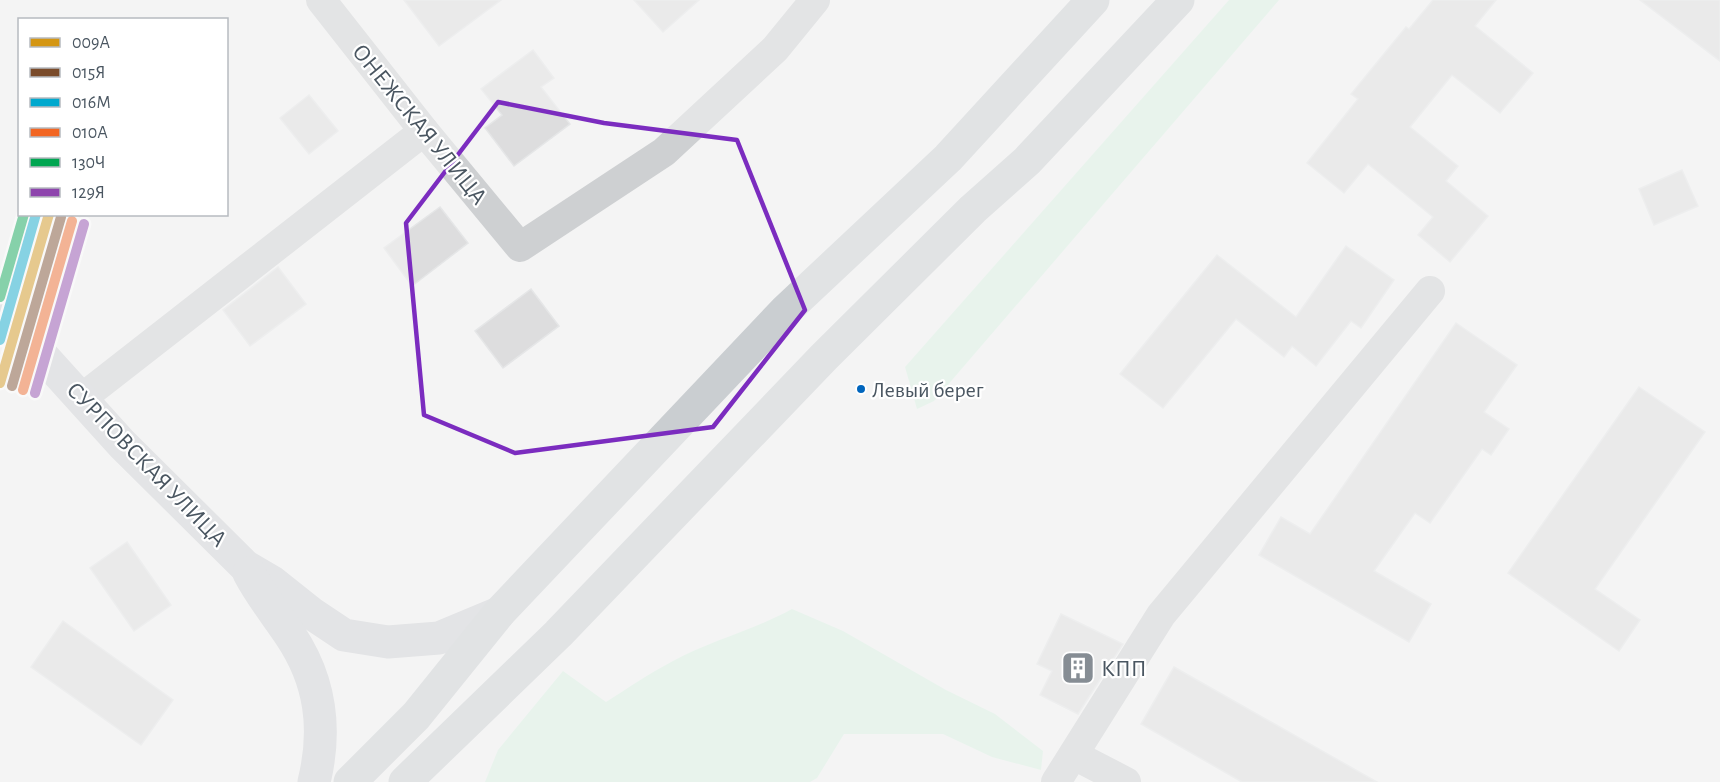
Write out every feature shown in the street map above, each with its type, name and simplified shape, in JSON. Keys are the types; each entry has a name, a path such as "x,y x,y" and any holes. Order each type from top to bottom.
{"main road":[{"path":"350,782 416,716 499,614 786,311 948,158 1093,0"},
{"path":"405,782 558,634 824,357 973,209 1027,161 1178,0"},
{"name":"СУРПОВСКАЯ УЛИЦА","path":"0,309 122,444 245,566"},
{"path":"245,566 272,582 311,613 344,634 388,642 439,638 499,614"},
{"path":"245,566 264,601 291,636 314,683 322,722 320,759 314,782"}],"street":[{"name":"ОНЕЖСКАЯ УЛИЦА","path":"321,0 520,248 664,152 775,49 815,0"},
{"path":"82,398 424,131"},
{"path":"1056,782 1161,615 1430,291"},
{"path":"1074,755 1126,782"}],"highlighted area":[{"path":"498,102 604,123 737,140 805,310 713,427 515,453 424,415 406,223"}],"green space":[{"path":"1229,0 1279,0 934,401 917,409 905,367"},
{"path":"792,609 843,631 946,690 995,714 1043,751 1041,770 992,757 943,734 844,734 817,778 810,782 485,782 498,750 563,671 606,702 656,670 688,654"}],"building":[{"path":"404,0 501,0 439,46"},
{"path":"634,0 699,0 663,32"},
{"path":"1433,0 1496,0 1475,26 1533,73 1500,113 1452,75 1410,127 1458,166 1446,181 1488,216 1450,262 1418,235 1433,217 1368,164 1344,193 1307,163 1358,99 1351,94 1406,27 1409,29"},
{"path":"1640,0 1720,0 1720,61"},
{"path":"533,50 554,78 541,87 570,124 514,166 485,128 502,115 481,89"},
{"path":"309,95 338,131 309,154 280,118"},
{"path":"1682,170 1698,206 1654,225 1639,189"},
{"path":"440,207 468,243 412,286 384,248"},
{"path":"1346,246 1394,280 1361,328 1351,321 1316,366 1292,346 1284,357 1236,319 1163,408 1120,374 1217,255 1296,317"},
{"path":"278,267 306,304 250,346 223,310"},
{"path":"531,289 559,326 503,368 475,331"},
{"path":"1456,323 1517,365 1484,412 1509,429 1491,455 1482,449 1430,523 1415,513 1374,571 1431,604 1409,642 1259,555 1281,517 1310,534"},
{"path":"1639,387 1705,432 1595,589 1640,620 1619,651 1508,573"},
{"path":"127,542 171,605 134,631 90,568"},
{"name":"КПП","path":"1061,614 1123,644 1078,714 1040,695 1052,671 1037,664"},
{"path":"63,621 173,700 141,745 31,667"},
{"path":"1174,667 1377,782 1242,782 1141,724"}],"transit line":[{"name":"130Ч","path":"0,297 23,216"},
{"name":"016М","path":"0,340 35,216"},
{"name":"009А","path":"0,383 48,216"},
{"name":"015Я","path":"12,386 61,217"},
{"name":"010А","path":"23,390 72,221"},
{"name":"129Я","path":"35,393 84,224"}],"place":[{"name":"Левый берег","path":"861,389"},
{"name":"КПП","path":"1078,668"}]}
